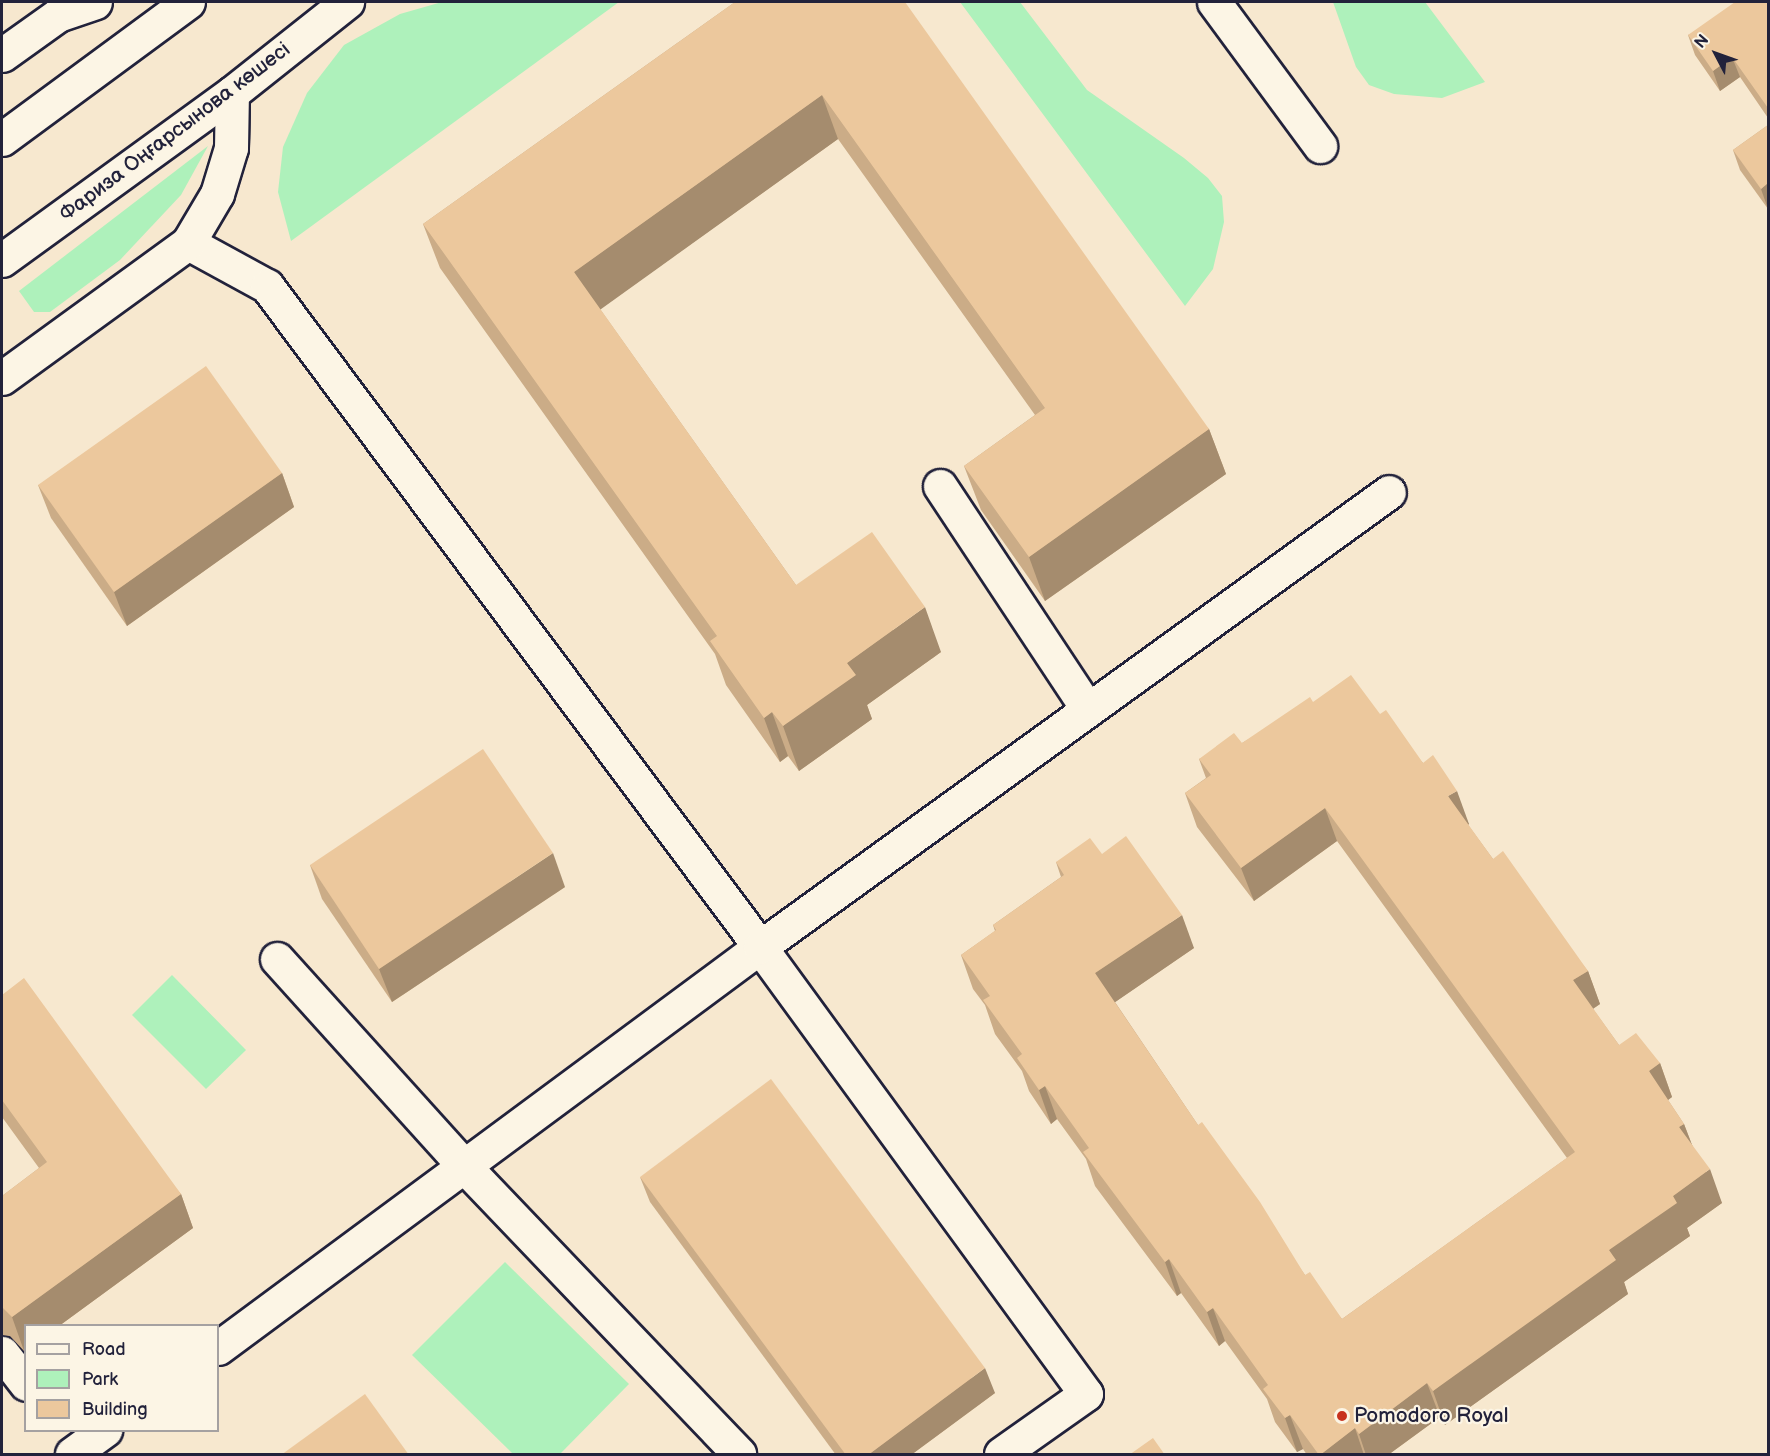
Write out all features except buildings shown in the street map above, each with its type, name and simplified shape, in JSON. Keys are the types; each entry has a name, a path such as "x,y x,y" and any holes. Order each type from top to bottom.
{"street":[{"path":"2,56 58,15 95,2"},
{"path":"2,139 188,2"},
{"name":"Фариза Оңғарсынова көшесі","path":"2,260 232,93 347,2"},
{"path":"1214,2 1320,146"},
{"path":"2,378 188,243 217,194 231,147 232,93"},
{"path":"188,243 267,286 760,947 1086,1394 1001,1455"},
{"path":"940,486 1088,710"},
{"path":"219,1347 760,947 1389,492"},
{"path":"277,959 465,1167 739,1455"},
{"path":"2,1353 24,1381"},
{"path":"70,1445 102,1432"}],"green space":[{"path":"442,2 619,2 291,241 278,192 283,147 307,93 344,45 400,14"},
{"path":"960,2 1020,2 1087,90 1184,158 1208,178 1222,196 1224,222 1213,269 1185,306"},
{"path":"1333,2 1425,2 1485,82 1442,98 1394,94 1369,85 1356,67"},
{"path":"208,146 181,195 120,260 50,312 34,312 19,291"},
{"path":"172,975 246,1050 206,1089 132,1015"},
{"path":"505,1262 629,1384 560,1454 513,1454 412,1355"}],"place":[{"name":"Pomodoro Royal","path":"1342,1416"}]}
